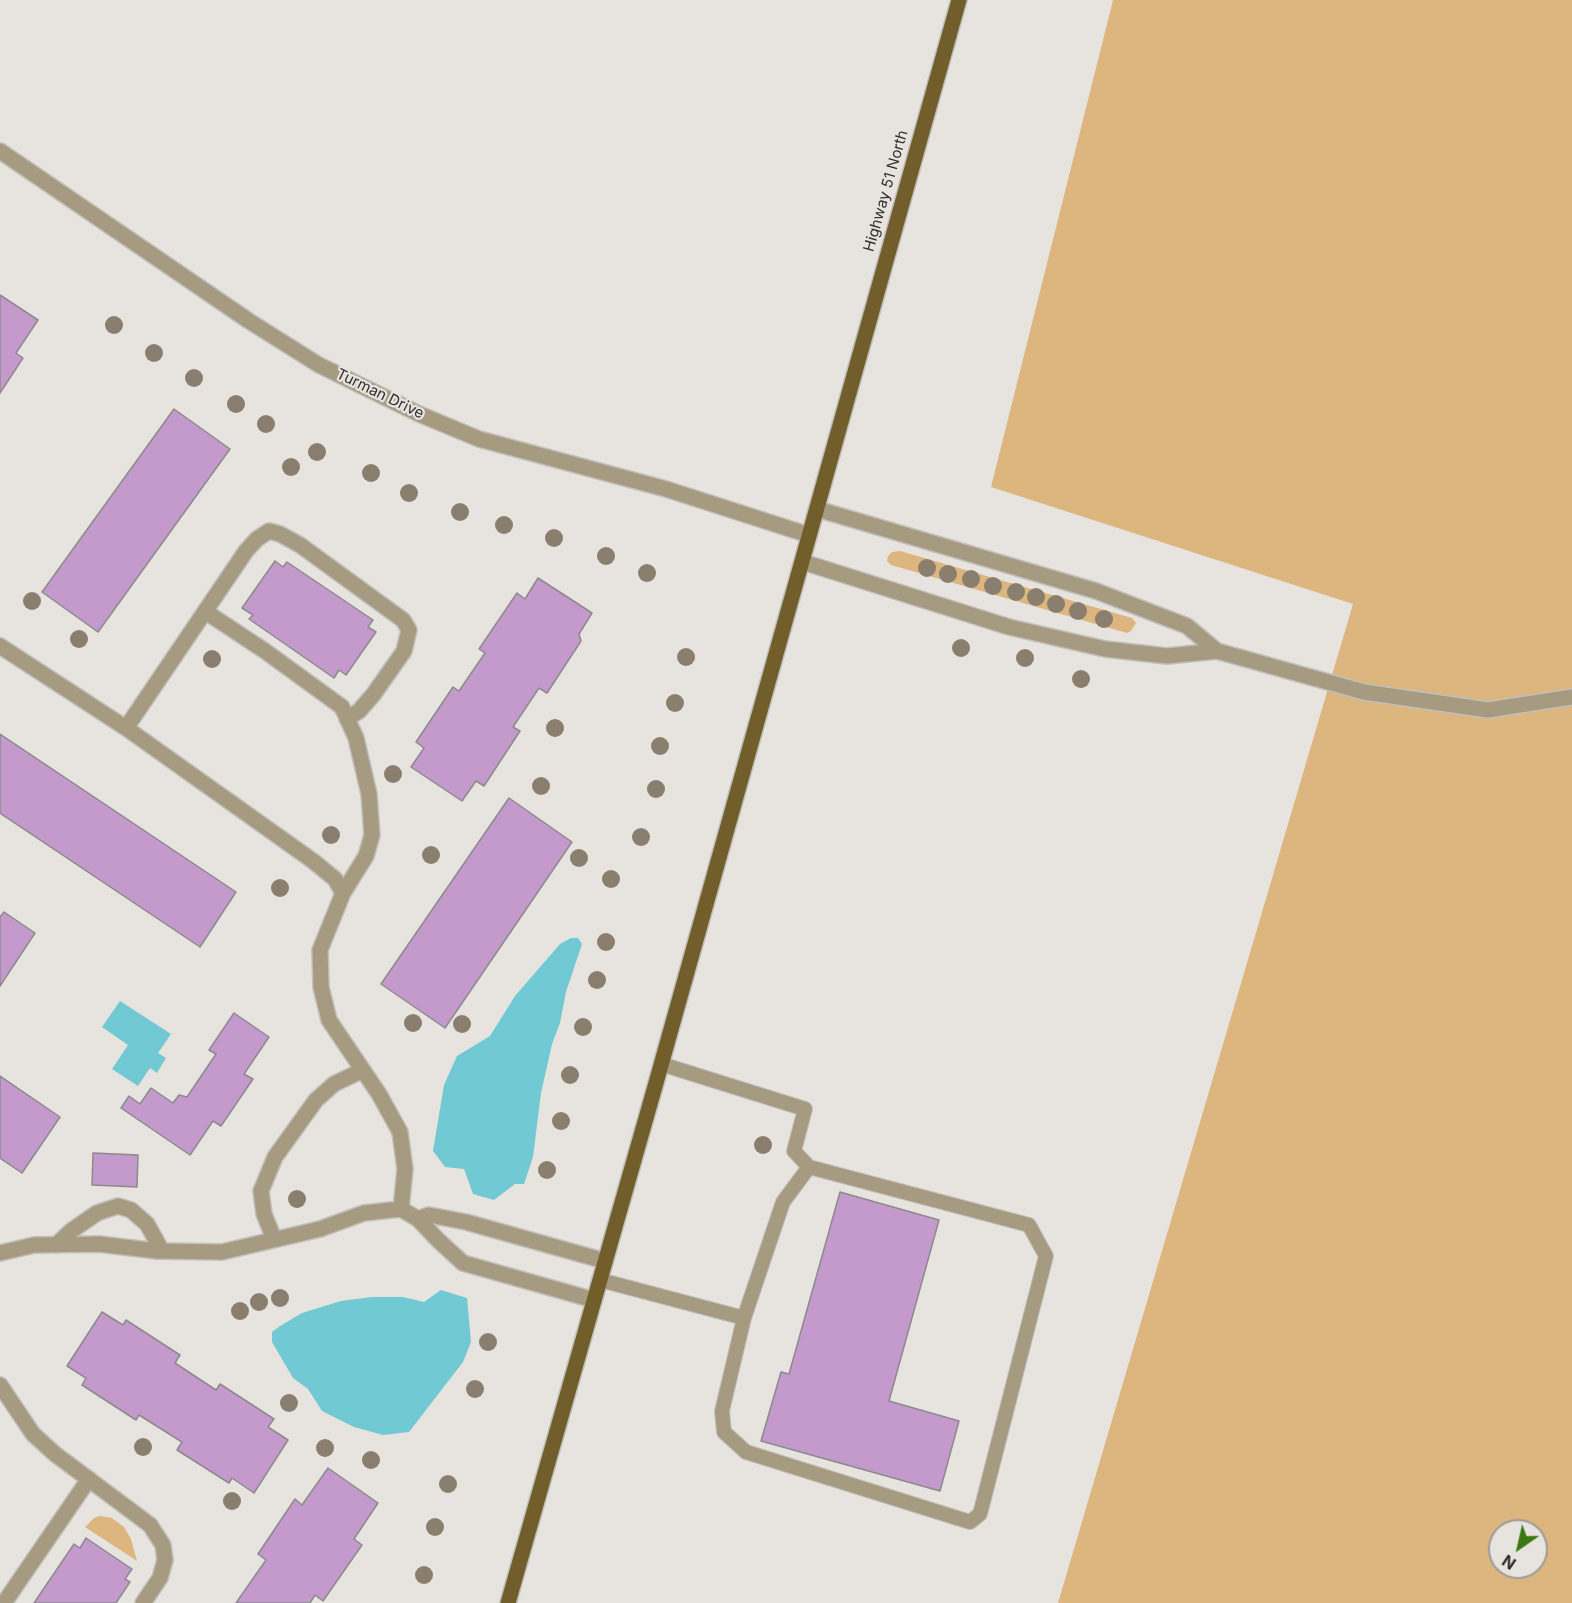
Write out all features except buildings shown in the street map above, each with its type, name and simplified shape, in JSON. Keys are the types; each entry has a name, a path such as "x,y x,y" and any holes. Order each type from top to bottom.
{"main road":[{"name":"Highway 51 North","path":"508,1603 803,562 959,0"}],"street":[{"name":"Turman Drive","path":"0,151 249,321 319,365 419,414 479,439 666,489 809,535"},
{"path":"817,509 1096,591 1186,626 1217,651"},
{"path":"126,728 246,551 257,539 269,531 300,545 403,620 409,630 404,651 373,695 359,711 347,719"},
{"path":"803,562 1009,627 1106,649 1167,656 1217,651 1364,692 1488,711 1572,697"},
{"path":"206,612 342,707 356,738 369,794 372,835 366,855 343,893 320,950 321,987 329,1020 379,1094 400,1132 405,1169 401,1209"},
{"path":"0,646 126,728 313,861 335,879 343,893"},
{"path":"274,1239 264,1214 261,1191 275,1157 316,1100 334,1084 363,1070"},
{"path":"57,1245 71,1231 97,1213 118,1206 131,1210 147,1224 162,1251"},
{"path":"0,1253 34,1245 99,1244 162,1251 222,1252 320,1229 364,1213 401,1209 418,1219 463,1263 594,1300"},
{"path":"418,1219 429,1215 466,1222 605,1261"},
{"path":"0,1385 33,1434 55,1454 150,1525 163,1545 165,1560 160,1578 143,1603"},
{"path":"4,1603 89,1479"}],"lane":[{"path":"661,1064 805,1109 795,1150 808,1167 1029,1225 1046,1256 980,1514 970,1522 746,1452 724,1432 722,1411 744,1318 783,1202 808,1167"},
{"path":"600,1280 744,1318"}],"shaded area":[{"path":"1113,0 1572,0 1572,1603 1058,1603 1353,604 991,487"},
{"path":"900,551 1132,618 1136,623 1127,633 891,565 887,561 888,556 892,552"},
{"path":"100,1516 112,1518 124,1527 131,1539 137,1561 85,1527 94,1518"}],"water":[{"path":"571,938 578,938 582,944 552,1044 541,1093 533,1157 524,1184 515,1184 494,1200 473,1194 464,1169 445,1167 433,1151 444,1085 457,1056 490,1036 515,996 560,944"},
{"path":"120,1001 171,1034 158,1053 166,1058 157,1073 150,1068 138,1086 112,1069 128,1045 102,1027"},
{"path":"441,1290 467,1298 471,1342 463,1362 409,1432 383,1435 354,1427 322,1411 308,1389 293,1378 272,1342 272,1332 280,1326 302,1313 341,1301 372,1297 403,1297 424,1302"}]}
